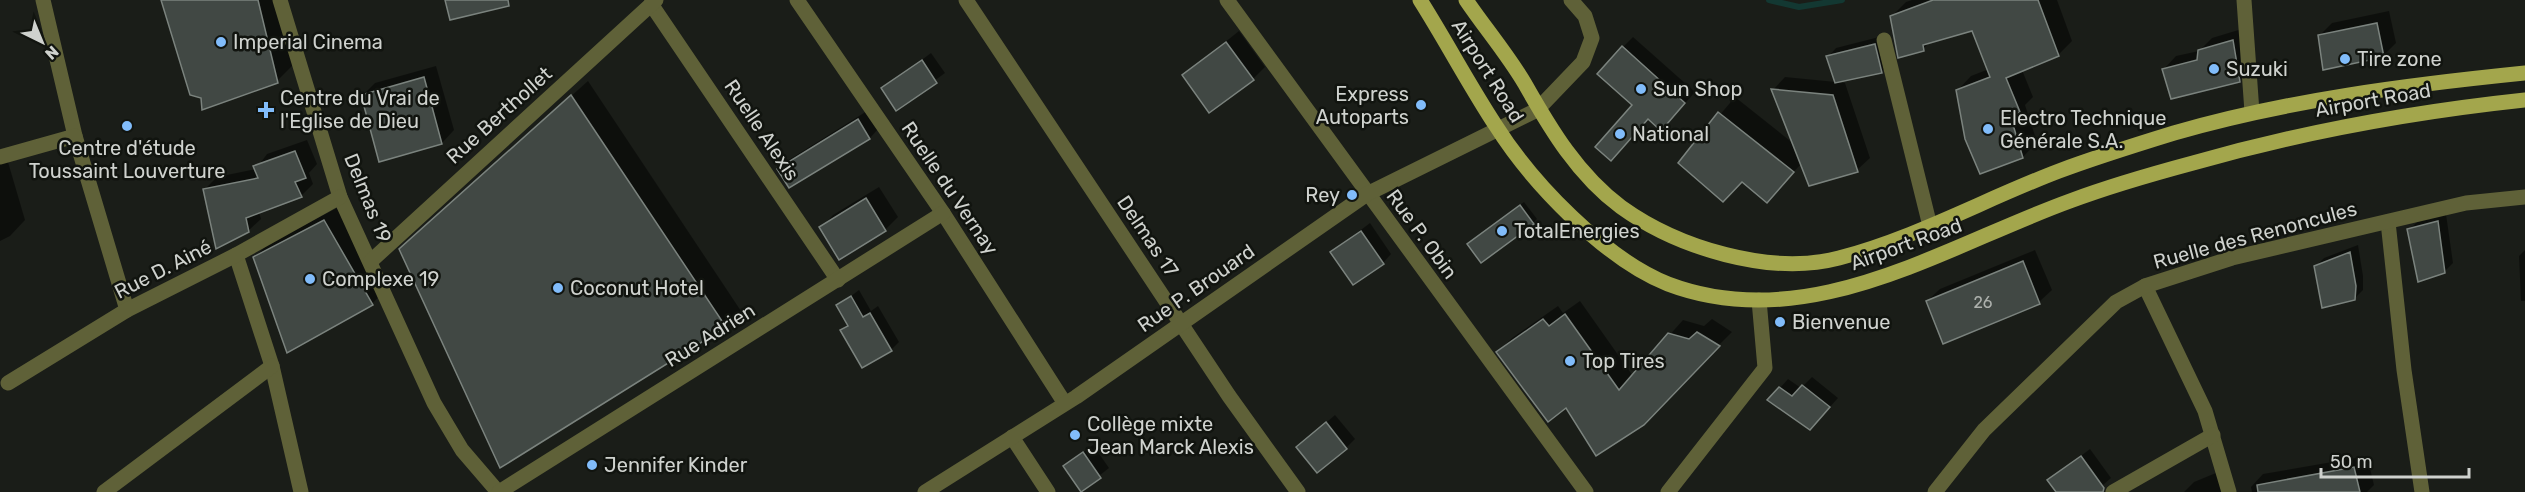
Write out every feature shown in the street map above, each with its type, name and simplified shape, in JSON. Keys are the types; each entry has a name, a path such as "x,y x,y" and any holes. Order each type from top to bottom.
{"main road":[{"name":"Airport Road","path":"1420,0 1497,128 1568,215 1617,255 1667,283 1706,294 1759,300 1796,298 1875,281 2071,201 2191,163 2313,132 2435,110 2525,100"},
{"name":"Airport Road","path":"1466,0 1524,83 1537,110 1575,162 1602,190 1622,208 1692,246 1754,261 1799,263 1838,258 1930,226 2059,171 2172,134 2253,112 2418,84 2525,73"}],"street":[{"path":"43,0 75,136 127,310"},
{"name":"Delmas 19","path":"280,0 340,197 434,403 462,450 498,492"},
{"name":"Ruelle du Vernay","path":"797,0 943,213 1064,402"},
{"name":"Delmas 17","path":"966,0 1273,461 1298,492"},
{"name":"Rue P. Obin","path":"1227,0 1586,492"},
{"path":"1537,110 1583,62 1592,38 1585,16 1572,0"},
{"path":"2244,0 2253,112"},
{"name":"Rue Berthollet","path":"371,261 654,2"},
{"name":"Ruelle Alexis","path":"654,2 838,280"},
{"path":"1884,40 1930,226"},
{"name":"Rue P. Brouard","path":"925,492 1064,402 1076,397 1367,194 1537,110"},
{"path":"0,157 75,136"},
{"name":"Rue D. Ainé","path":"8,382 127,310 236,255 340,197"},
{"name":"Ruelle des Renoncules","path":"1935,492 1984,430 2116,303 2145,286 2232,258 2466,203 2525,197"},
{"name":"Rue Adrien","path":"498,492 943,213"},
{"path":"2388,222 2404,370 2421,492"},
{"path":"236,255 272,366 301,492"},
{"path":"2145,286 2205,411 2229,492"},
{"path":"1668,492 1765,368 1759,300"},
{"path":"104,492 272,366"},
{"path":"2113,492 2213,435"},
{"path":"1012,437 1048,492"}],"building":[{"name":"Imperial Cinema","path":"161,0 258,0 278,83 202,110 201,98 190,95"},
{"path":"445,0 508,0 509,6 450,20"},
{"path":"1933,0 2038,0 2059,56 2006,78 2020,112 2011,118 2023,158 1980,174 1965,139 1956,90 1990,77 1972,31 1923,45 1924,51 1898,58 1890,16"},
{"path":"2377,23 2384,57 2323,70 2318,35"},
{"path":"2233,40 2240,82 2171,99 2162,69 2197,60 2198,50"},
{"path":"1226,42 1254,80 1209,113 1182,75"},
{"path":"1875,44 1882,73 1835,83 1826,56"},
{"name":"Sun Shop","path":"1622,46 1685,103 1661,131 1648,119 1611,161 1595,147 1632,105 1597,74"},
{"path":"922,60 937,83 896,111 881,88"},
{"path":"424,77 442,144 379,162 361,95"},
{"path":"1771,89 1833,95 1858,172 1809,186"},
{"name":"Coconut Hotel","path":"571,95 726,327 500,468 399,249"},
{"path":"1718,112 1794,172 1767,203 1742,182 1723,202 1678,163"},
{"path":"858,119 870,139 789,188 777,169"},
{"path":"295,151 306,178 295,182 302,197 246,218 249,232 216,249 203,189 258,178 253,166"},
{"path":"866,198 886,231 839,260 819,227"},
{"path":"1520,205 1534,224 1481,263 1467,244"},
{"name":"Complexe 19","path":"324,220 373,305 287,353 253,257"},
{"path":"2438,221 2445,273 2418,282 2407,229"},
{"path":"1361,231 1384,264 1353,285 1330,252"},
{"path":"2350,252 2356,286 2355,300 2322,308 2314,266"},
{"path":"2023,261 2040,304 1943,344 1926,301"},
{"path":"851,296 863,317 870,313 892,351 862,368 840,330 848,326 836,305"},
{"path":"1565,314 1619,390 1668,333 1689,339 1697,332 1720,346 1644,425 1596,456 1566,408 1548,422 1496,352 1543,319 1549,326"},
{"path":"1802,385 1830,407 1810,430 1767,400 1779,387 1792,396"},
{"path":"1326,422 1347,449 1317,473 1296,447"},
{"path":"1083,452 1101,478 1081,492 1063,466"},
{"path":"2081,456 2104,488 2103,492 2056,492 2047,480"},
{"path":"2354,467 2360,492 2258,492 2257,485"}],"waterway":[{"path":"1769,0 1799,7 1842,0"}],"place":[{"name":"Imperial Cinema","path":"221,42"},
{"name":"Tire zone","path":"2345,59"},
{"name":"Suzuki","path":"2214,69"},
{"name":"Sun Shop","path":"1641,89"},
{"name":"Express Autoparts","path":"1421,105"},
{"name":"Centre du Vrai de l'Eglise de Dieu","path":"266,110"},
{"name":"Centre d'étude Toussaint Louverture","path":"127,126"},
{"name":"Electro Technique Générale S.A.","path":"1988,129"},
{"name":"National","path":"1620,134"},
{"name":"Rey","path":"1352,195"},
{"name":"TotalEnergies","path":"1502,231"},
{"name":"Complexe 19","path":"310,279"},
{"name":"Coconut Hotel","path":"558,288"},
{"name":"Bienvenue","path":"1780,322"},
{"name":"Top Tires","path":"1570,361"},
{"name":"Collège mixte Jean Marck Alexis","path":"1075,435"},
{"name":"Jennifer Kinder","path":"592,465"}]}
